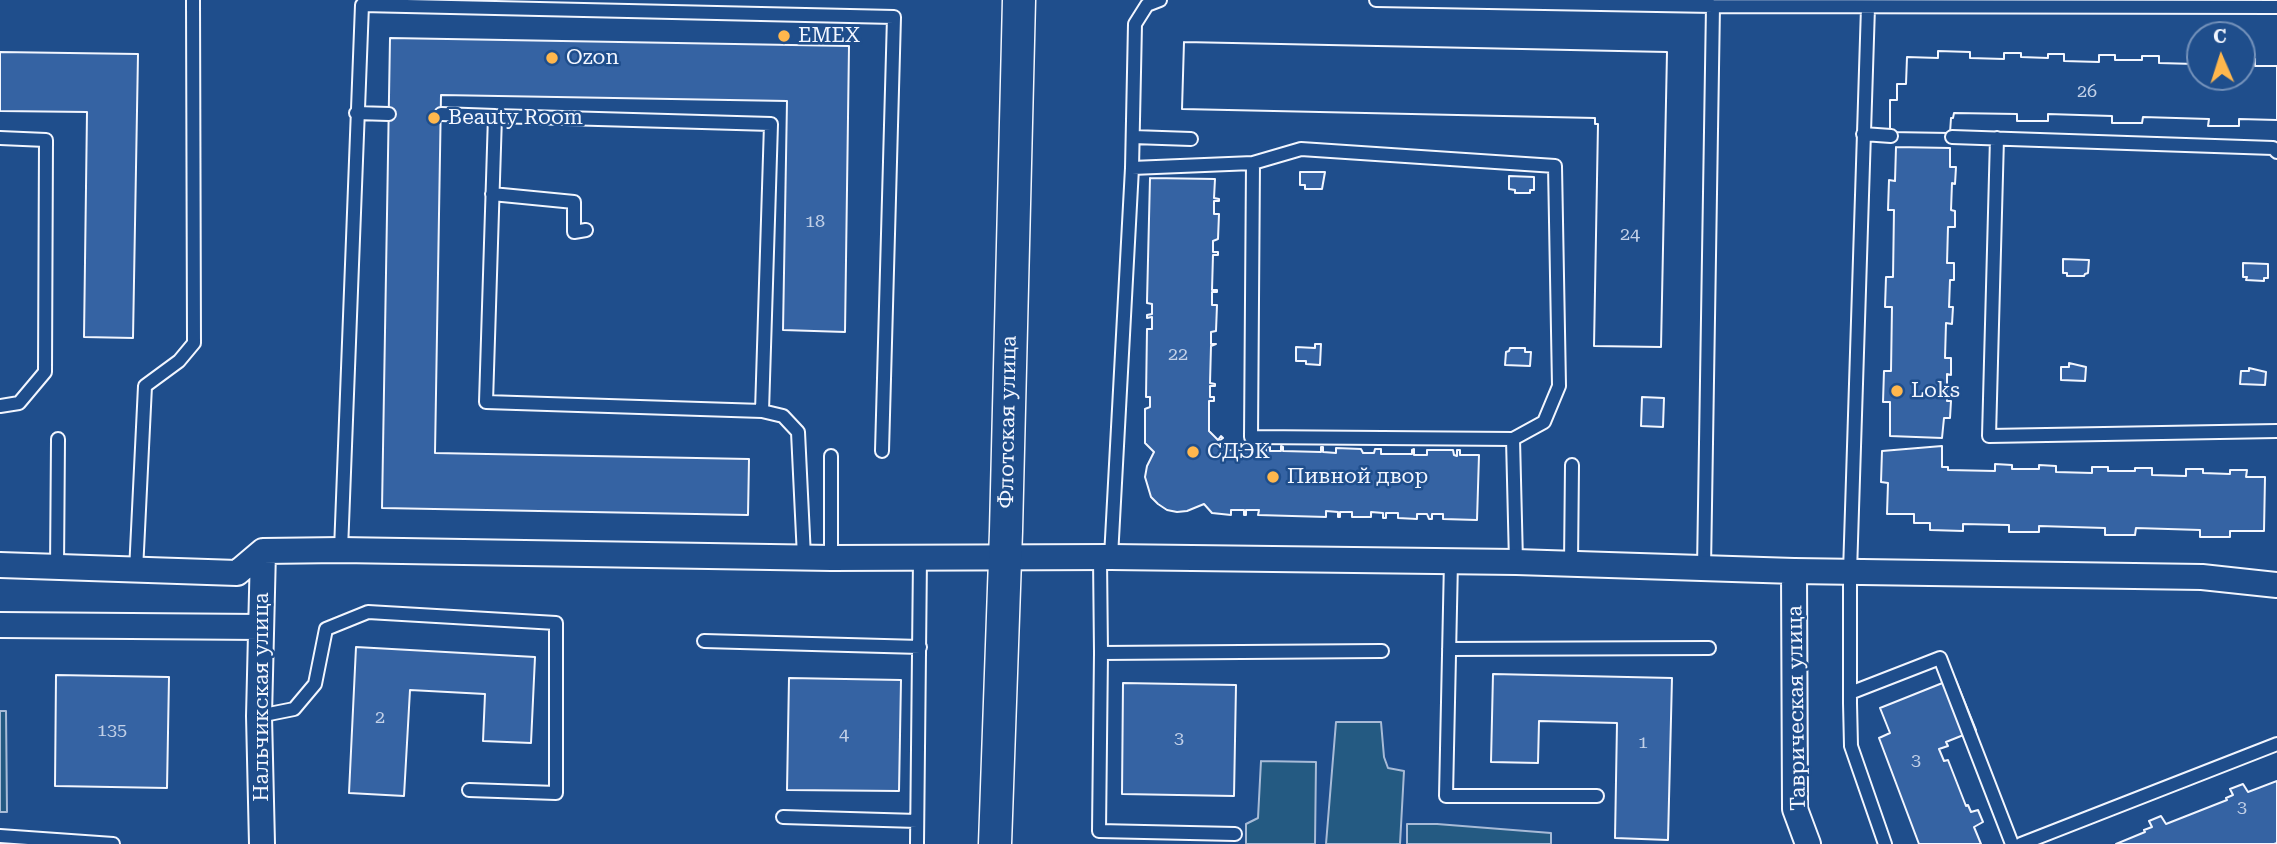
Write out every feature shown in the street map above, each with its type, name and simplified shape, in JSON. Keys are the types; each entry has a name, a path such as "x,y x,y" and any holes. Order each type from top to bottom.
{"street":[{"name":"Флотская улица","path":"995,844 1019,0"},
{"path":"0,565 237,573 263,551 341,550 831,558 1516,562 1794,571 2202,577 2277,585"},
{"name":"Нальчикская улица","path":"262,844 259,716 263,551"},
{"name":"Таврическая улица","path":"1794,571 1795,809 1808,844"},
{"path":"0,625 261,627"}],"lane":[{"path":"136,571 145,386 178,361 194,343 193,0"},
{"path":"1160,0 1147,5 1135,23 1132,168 1101,653 1099,831 1235,834"},
{"path":"1376,0 1713,6 2277,7"},
{"path":"341,550 362,5 894,17 882,451"},
{"path":"1704,568 1713,6"},
{"path":"1868,7 1850,572 1851,746 1885,844"},
{"path":"356,113 389,114"},
{"path":"441,114 771,124 762,411"},
{"path":"495,116 486,402 762,411 783,416 798,432 804,557"},
{"path":"1863,134 1891,136"},
{"path":"1952,137 2273,148 2277,152"},
{"path":"0,138 46,140 45,372 19,403 0,405"},
{"path":"1133,138 1191,139"},
{"path":"1997,138 1989,436 2277,431"},
{"path":"1132,168 1253,163 1301,149 1555,166 1559,386 1544,422 1513,439 1251,437 1253,163"},
{"path":"492,194 574,202 574,232 586,230"},
{"path":"57,568 58,439"},
{"path":"1513,439 1516,562"},
{"path":"831,456 831,558"},
{"path":"1571,564 1572,465"},
{"path":"917,844 920,558"},
{"path":"1451,561 1446,796 1597,796"},
{"path":"259,716 294,709 315,684 326,629 368,612 556,623 556,793 469,790"},
{"path":"704,641 920,647"},
{"path":"1449,649 1709,648"},
{"path":"1101,653 1382,651"},
{"path":"1850,693 1940,657 2012,844"},
{"path":"2021,844 2277,744"},
{"path":"783,817 917,821"},
{"path":"0,836 113,844"}],"shaded area":[{"path":"0,711 6,711 7,812 0,812"},
{"path":"1336,722 1381,722 1384,757 1388,768 1404,771 1400,844 1326,844"},
{"path":"1261,761 1316,762 1315,844 1246,844 1246,824 1258,818"},
{"path":"1407,824 1551,833 1551,844 1407,844"}],"building":[{"path":"390,38 849,46 845,332 783,330 787,101 441,95 435,453 749,459 748,515 382,508"},
{"path":"1184,42 1667,52 1661,347 1594,346 1598,124 1595,124 1595,118 1182,109"},
{"path":"1184,42 1667,52 1661,347 1594,346 1598,124 1595,124 1595,118 1182,109"},
{"path":"1938,51 1970,52 1970,58 2004,59 2004,53 2048,58 2048,54 2064,54 2064,61 2099,62 2099,55 2115,55 2115,60 2142,60 2142,56 2159,56 2159,63 2186,64 2186,91 2256,91 2256,66 2277,66 2277,120 2239,119 2239,126 2208,126 2209,119 2143,117 2142,123 2112,123 2112,116 2048,114 2048,121 2017,121 2017,114 1954,113 1950,133 1890,132 1890,100 1897,100 1897,84 1906,84 1907,57 1938,58"},
{"path":"1938,51 1970,52 1970,58 2004,59 2004,53 2048,58 2048,54 2064,54 2064,61 2099,62 2099,55 2115,55 2115,60 2142,60 2142,56 2159,56 2159,63 2186,64 2186,91 2256,91 2256,66 2277,66 2277,120 2239,119 2239,126 2208,126 2209,119 2143,117 2142,123 2112,123 2112,116 2048,114 2048,121 2017,121 2017,114 1954,113 1950,133 1890,132 1890,100 1897,100 1897,84 1906,84 1907,57 1938,58"},
{"path":"0,52 138,54 133,338 84,337 87,112 0,111"},
{"path":"1896,147 1950,148 1950,167 1956,167 1955,184 1952,183 1951,210 1955,211 1955,227 1948,227 1947,263 1954,263 1949,307 1953,307 1952,324 1946,323 1945,358 1951,358 1951,375 1947,374 1947,401 1951,401 1950,418 1944,418 1942,438 1890,436 1890,402 1883,402 1884,371 1891,371 1892,307 1885,307 1886,277 1893,277 1894,210 1888,210 1889,180 1895,181"},
{"path":"1300,172 1325,172 1322,189 1305,189 1305,185 1300,185"},
{"path":"1509,176 1534,177 1534,190 1530,190 1530,193 1515,193 1515,190 1509,189"},
{"path":"1150,178 1215,179 1214,198 1219,201 1214,201 1214,214 1219,214 1218,239 1213,241 1213,252 1218,252 1218,255 1213,255 1212,290 1217,292 1212,292 1212,305 1217,305 1216,331 1211,332 1211,344 1216,344 1211,346 1210,383 1215,386 1210,386 1210,397 1214,397 1214,401 1209,401 1209,431 1218,440 1221,436 1223,438 1219,441 1227,450 1266,451 1266,446 1270,447 1270,451 1281,451 1281,446 1283,451 1321,452 1323,447 1323,452 1336,453 1336,448 1361,449 1363,453 1374,453 1375,449 1381,449 1381,454 1412,454 1414,449 1414,455 1427,455 1427,450 1453,450 1457,456 1457,450 1460,450 1460,455 1479,455 1477,520 1443,519 1443,514 1432,514 1432,519 1429,519 1427,514 1417,514 1417,519 1398,518 1398,513 1386,513 1386,518 1383,518 1383,513 1371,512 1371,517 1352,517 1352,512 1340,512 1338,517 1338,512 1326,511 1326,517 1258,515 1259,510 1246,510 1244,515 1244,510 1231,510 1231,515 1212,513 1204,504 1177,512 1167,510 1151,497 1145,477 1154,452 1145,443 1145,409 1150,407 1150,397 1146,397 1147,329 1152,329 1152,317 1147,318 1147,315 1152,314 1152,304 1147,303"},
{"path":"2063,259 2089,260 2088,273 2084,276 2067,276 2067,273 2063,273"},
{"path":"2243,263 2268,264 2268,278 2264,278 2264,281 2246,280 2247,277 2243,277"},
{"path":"1315,344 1321,344 1320,365 1296,361 1296,347 1315,348"},
{"path":"1510,348 1525,348 1525,352 1531,352 1530,366 1505,365 1506,352"},
{"path":"2069,363 2086,367 2085,381 2061,380 2061,367 2069,367"},
{"path":"2249,368 2266,372 2265,385 2240,384 2241,371 2249,371"},
{"path":"1642,397 1664,398 1663,427 1641,426"},
{"path":"1942,446 1942,467 1948,467 1948,470 1995,471 1995,464 2012,465 2012,469 2039,469 2039,465 2056,466 2056,472 2092,473 2092,467 2108,467 2108,471 2152,468 2152,475 2186,476 2186,469 2230,474 2230,470 2247,470 2246,477 2265,477 2264,531 2230,531 2230,537 2200,537 2200,530 2136,528 2135,535 2105,535 2105,528 2039,526 2039,532 2009,532 2009,525 1963,524 1963,531 1930,530 1930,523 1914,523 1914,514 1887,514 1888,483 1881,482 1882,451"},
{"path":"356,647 535,657 531,743 483,741 485,694 410,690 404,796 349,793"},
{"path":"1493,674 1672,678 1668,840 1615,838 1617,723 1539,721 1538,763 1491,762"},
{"path":"56,675 169,677 167,788 55,786"},
{"path":"789,678 901,680 899,791 787,790"},
{"path":"1955,678 1976,730 1946,742 1948,746 1939,749 1944,761 1948,760 1966,806 1968,805 1971,812 1978,810 1983,822 1974,827 1981,844 1919,844 1879,738 1890,733 1880,708"},
{"path":"1123,683 1236,685 1234,796 1122,794"},
{"path":"2277,781 2277,843 2116,844 2145,832 2144,830 2152,827 2149,821 2161,816 2166,824 2227,800 2226,798 2233,795 2230,789 2243,784 2248,792"}],"place":[{"name":"EMEX","path":"784,36"},
{"name":"Ozon","path":"552,58"},
{"name":"Beauty Room","path":"434,118"},
{"name":"Loks","path":"1897,391"},
{"name":"СДЭК","path":"1193,452"},
{"name":"Пивной двор","path":"1273,477"}]}
